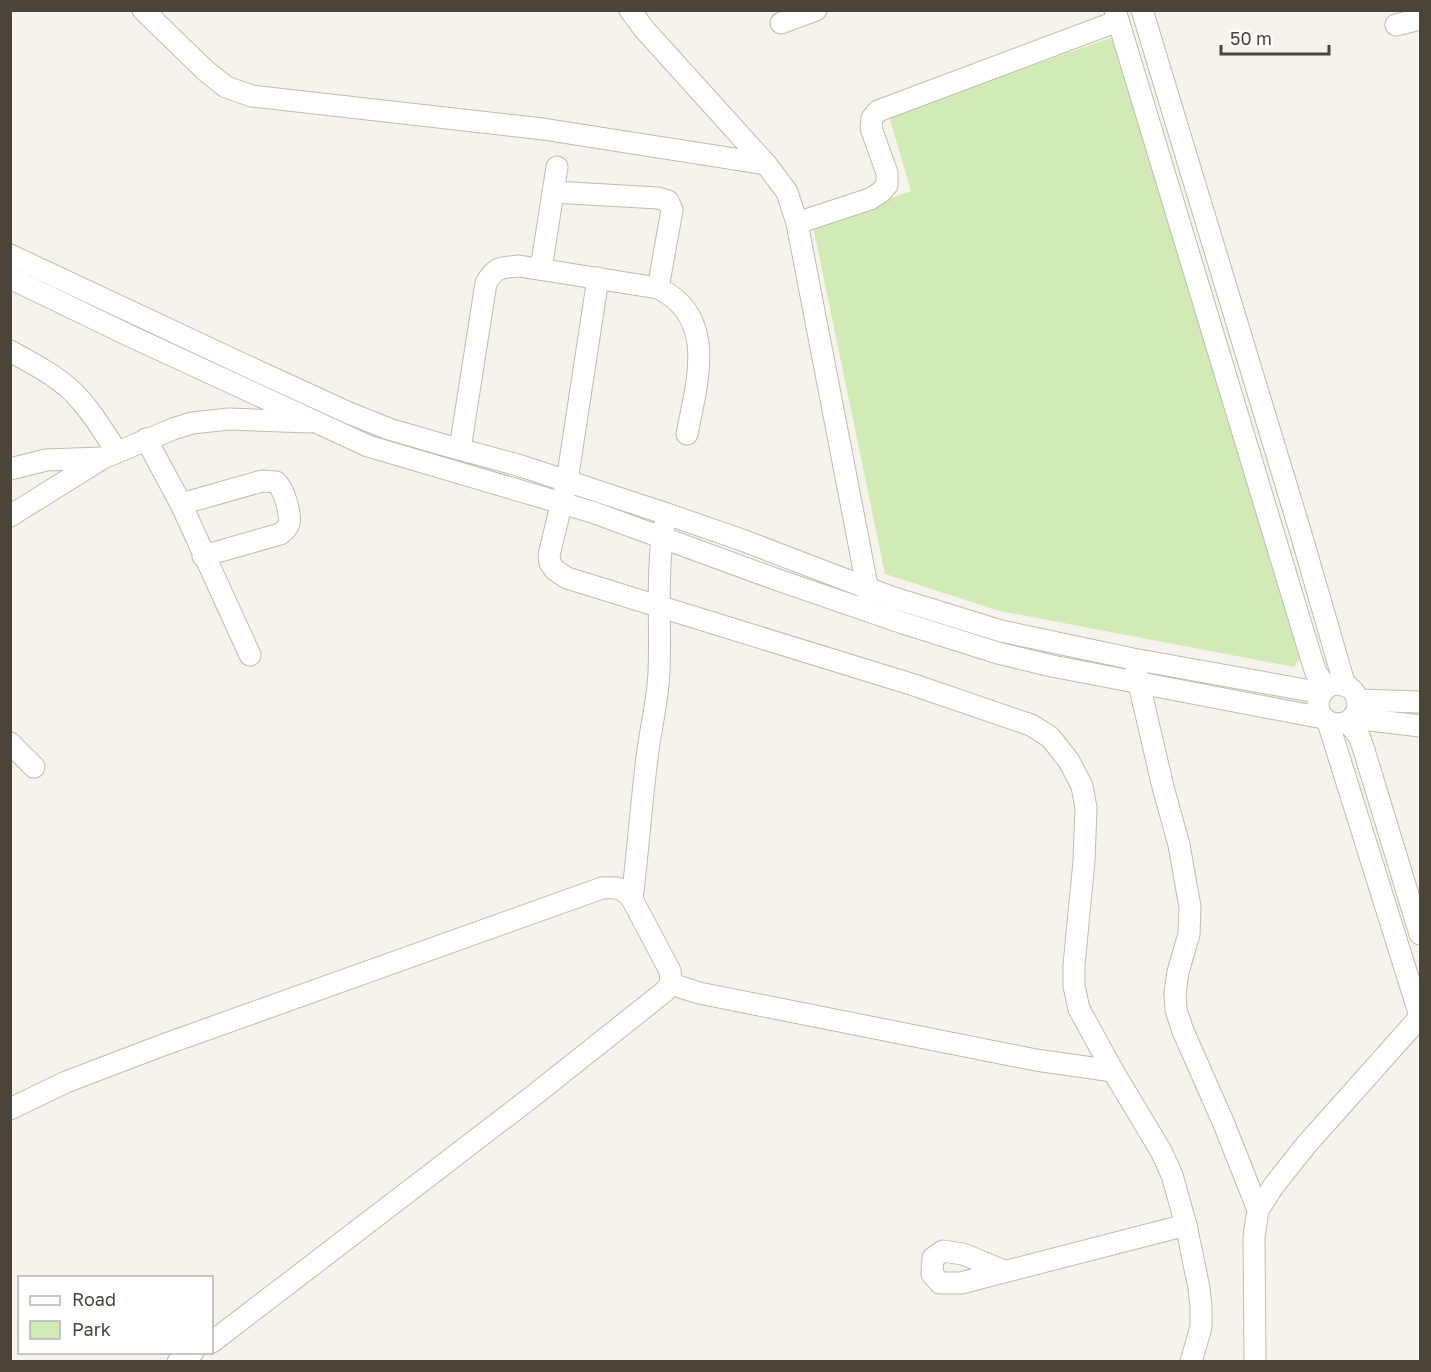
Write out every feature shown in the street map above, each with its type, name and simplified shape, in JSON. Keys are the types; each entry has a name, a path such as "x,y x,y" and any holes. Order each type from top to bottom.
{"lane":[{"path":"143,10 206,71 226,87 252,96 543,129 766,164"},
{"path":"630,10 644,29 766,164 788,192 797,223 872,612"},
{"path":"781,23 816,10"},
{"path":"1142,10 1304,544 1338,706 1420,1017 1306,1145 1258,1210 1254,1237 1256,1362"},
{"path":"797,223 870,200 887,185 887,173 871,128 872,118 878,111 1117,16 1316,673 1364,747 1420,934"},
{"path":"1396,25 1420,19"},
{"path":"541,269 557,167"},
{"path":"553,192 658,198 668,201 672,210 658,288"},
{"path":"10,255 253,369 389,429 518,465 667,513 891,597 1001,631 1133,659 1420,726"},
{"path":"460,449 486,283 492,273 502,268 519,266 658,288 672,297 686,311 693,323 700,356 697,385 687,434"},
{"path":"10,278 368,446 592,512 914,627 1017,658 1139,682 1338,706 1420,702"},
{"path":"598,278 567,481 549,555 550,563 555,570 567,578 914,685 1032,726 1050,737 1069,761 1082,786 1086,808 1074,986 1079,1009 1161,1151 1172,1175 1186,1225 1201,1307 1201,1327 1191,1362"},
{"path":"10,351 44,369 72,391 93,415 110,455"},
{"path":"229,419 253,369"},
{"path":"10,516 110,455 146,439 192,423 229,419 318,422"},
{"path":"146,439 181,504 250,655"},
{"path":"10,469 46,460 110,455"},
{"path":"181,504 262,481 276,482 283,490 290,518 289,525 280,534 203,556"},
{"path":"632,899 647,758 659,674 662,538 667,513"},
{"path":"1133,659 1179,845 1190,907 1189,934 1178,972 1175,993 1176,1010 1258,1210"},
{"path":"10,743 34,767"},
{"path":"10,1110 66,1083 163,1045 602,888 613,887 623,890 632,899 670,971 671,984 664,992 533,1096 213,1341"},
{"path":"671,984 699,993 1036,1060 1113,1071"},
{"path":"1004,1271 1186,1225"},
{"path":"178,1362 191,1354"}],"green space":[{"path":"1116,36 1303,653 1294,667 1000,611 885,574 813,226 911,191 889,116"}]}
